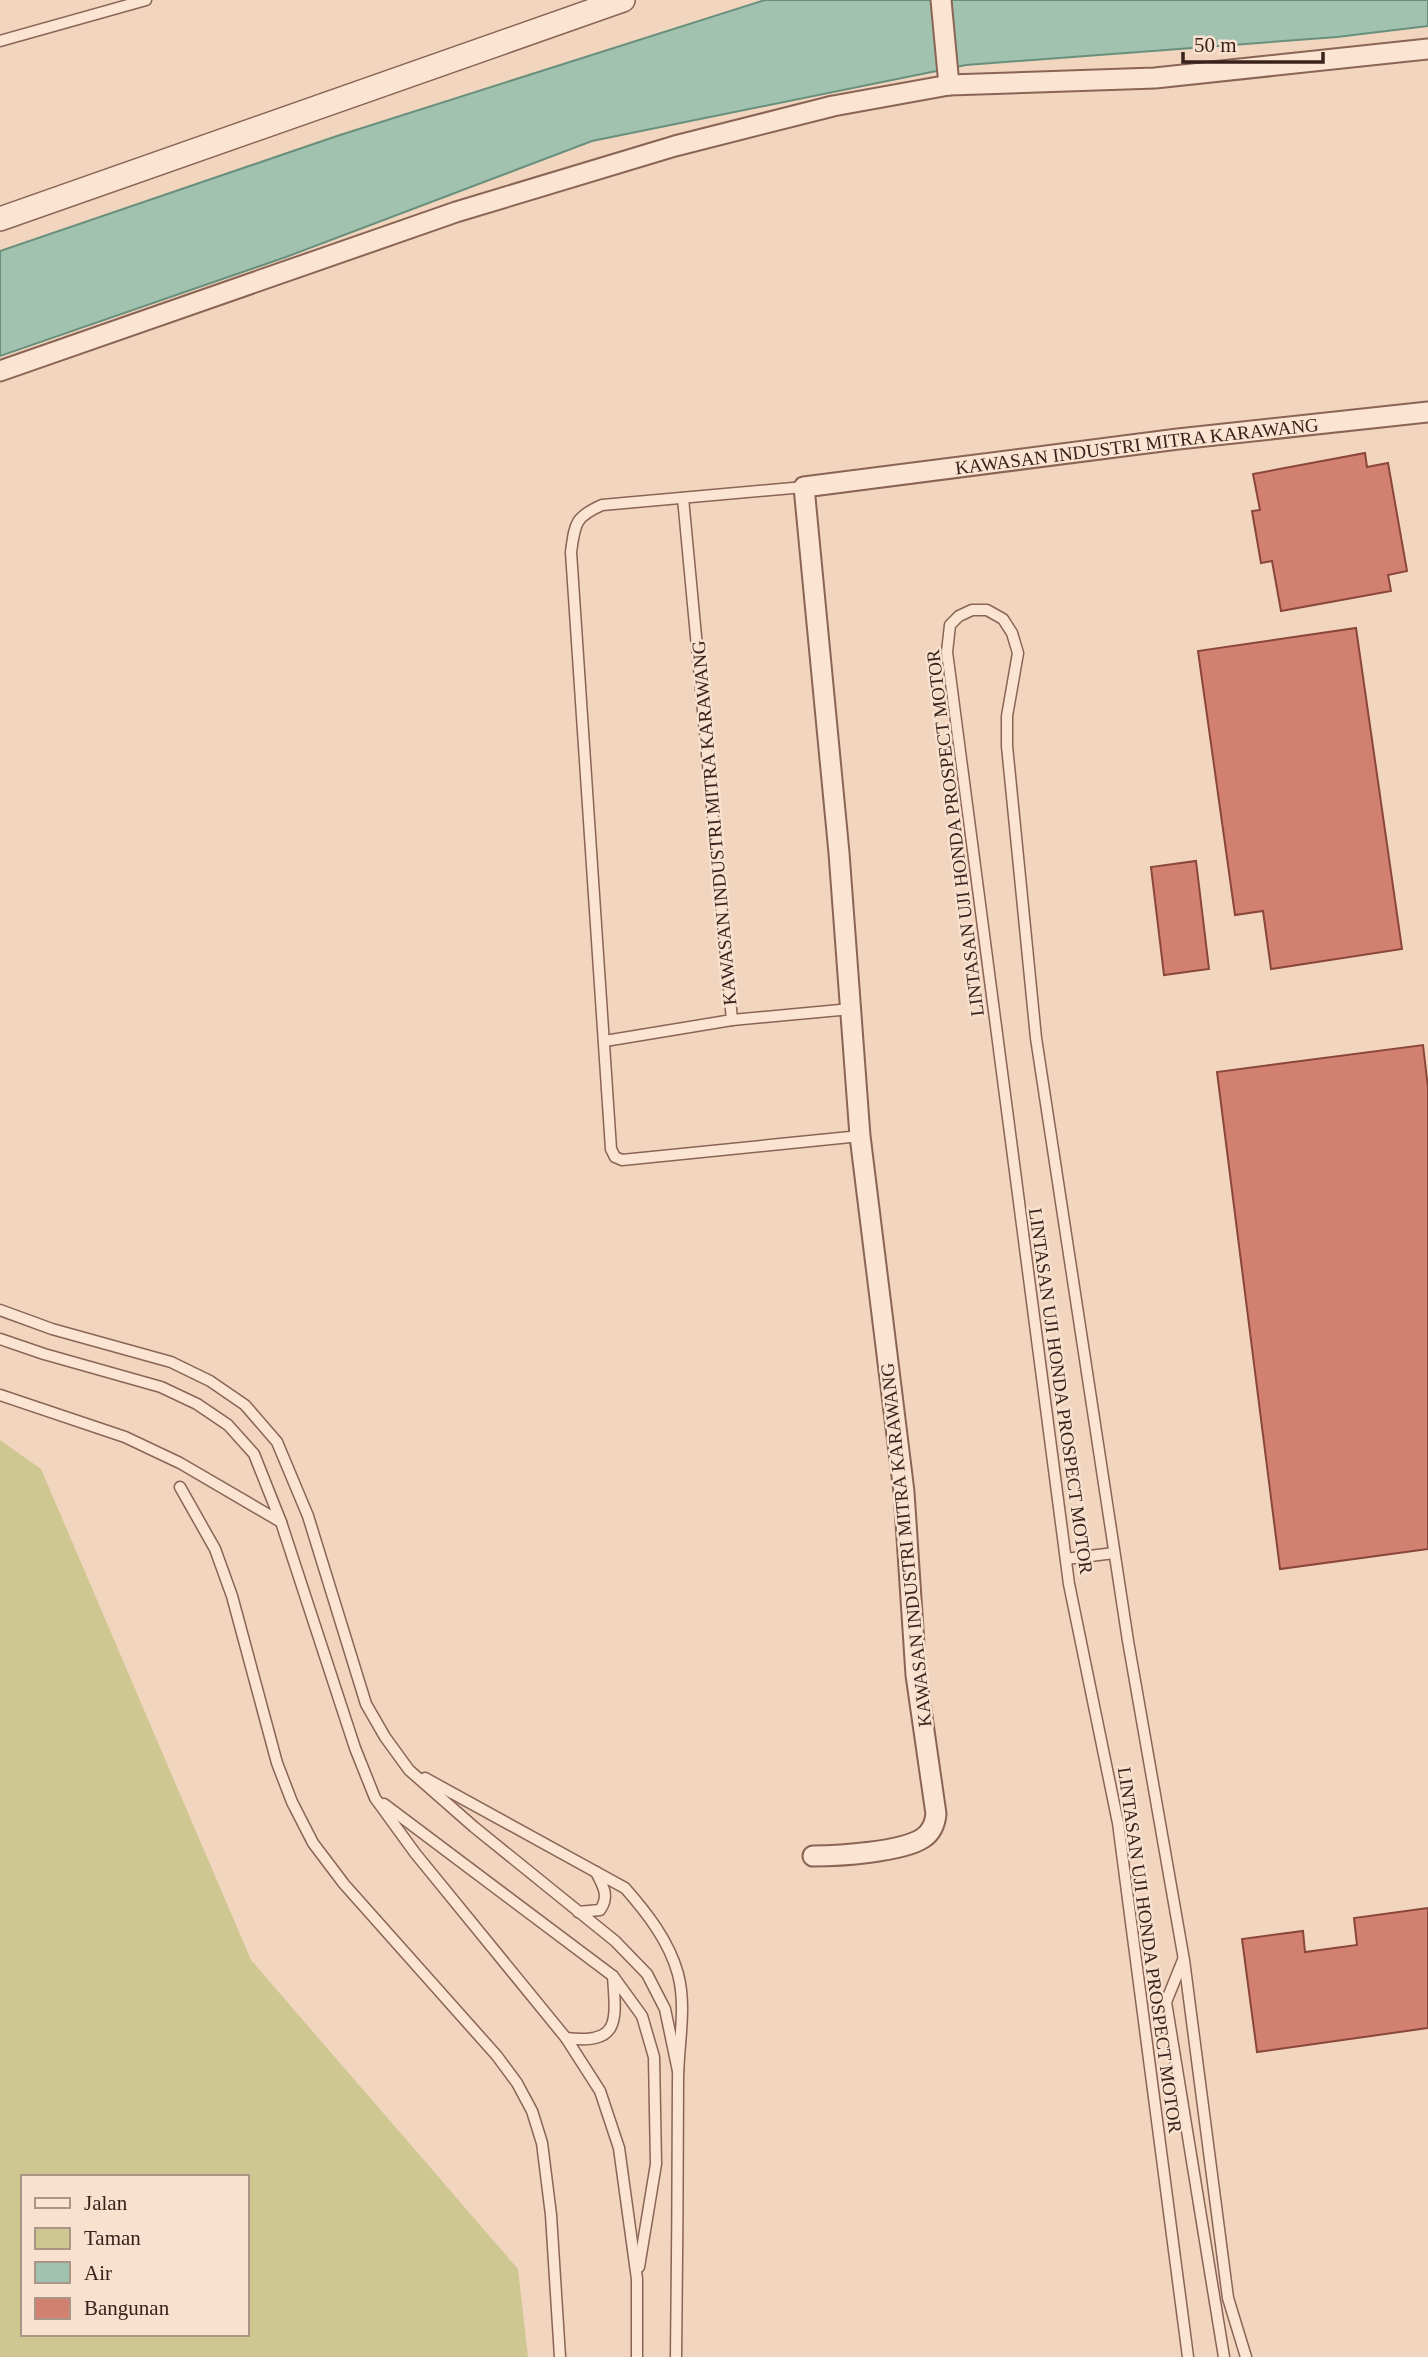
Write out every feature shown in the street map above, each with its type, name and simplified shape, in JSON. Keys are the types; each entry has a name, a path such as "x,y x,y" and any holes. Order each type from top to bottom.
{"street":[{"path":"0,219 621,0"},
{"path":"941,0 948,79"},
{"path":"0,371 456,212 675,146 948,79 1156,78 1428,49"},
{"name":"KAWASAN INDUSTRI MITRA KARAWANG","path":"813,1856 859,1854 910,1843 924,1837 934,1826 936,1814 916,1675 904,1492 860,1136 839,853 804,487 1178,439 1428,412"}],"lane":[{"path":"0,41 146,0"},
{"name":"KAWASAN INDUSTRI MITRA KARAWANG","path":"804,487 603,505 584,513 575,528 571,552 611,1149 615,1157 622,1160 860,1136"},
{"name":"KAWASAN INDUSTRI MITRA KARAWANG","path":"605,1041 732,1020 683,498"},
{"name":"LINTASAN UJI HONDA PROSPECT MOTOR","path":"1188,2357 1118,1823 1066,1559 947,652 950,625 959,616 972,610 987,611 1003,620 1012,633 1018,653 1007,716 1007,746 1036,1038 1114,1553 1184,1960 1228,2298 1246,2357"},
{"path":"732,1020 850,1009"},
{"path":"0,1310 52,1329 171,1362 210,1381 246,1405 277,1442 308,1516 366,1704 385,1737 409,1770 474,1827 615,1941 647,1974 665,2009 678,2071"},
{"path":"0,1339 162,1387 197,1404 228,1425 254,1454 281,1522 355,1748 375,1798 415,1853 566,2038 600,2091 619,2148 637,2279 636,2357"},
{"path":"0,1395 125,1437 180,1463 281,1522"},
{"path":"180,1487 215,1549 232,1596 277,1763 292,1802 313,1843 344,1884 496,2056 517,2082 532,2111 542,2143 551,2215 560,2357"},
{"path":"1066,1559 1114,1553"},
{"path":"409,1770 625,1888 647,1913 664,1941 678,1974 682,2004 678,2071 676,2357"},
{"path":"375,1798 613,1976 642,2016 654,2057 656,2164 637,2279"},
{"path":"578,1912 600,1910 606,1901 605,1889 595,1872"},
{"name":"LINTASAN UJI HONDA PROSPECT MOTOR","path":"1184,1960 1167,2002 1224,2357"},
{"path":"566,2038 588,2041 606,2034 616,2017 613,1976"}],"green space":[{"path":"0,1440 41,1469 251,1960 518,2269 528,2357 0,2357"}],"water":[{"path":"765,0 1428,0 1428,26 1337,37 966,65 592,141 286,257 0,356 0,251 337,136"}],"building":[{"path":"1365,453 1367,467 1388,463 1407,571 1388,575 1391,591 1281,611 1272,561 1261,563 1252,511 1260,510 1253,474"},
{"path":"1356,628 1402,949 1271,969 1263,911 1235,915 1198,651"},
{"path":"1196,861 1209,969 1164,975 1151,867"},
{"path":"1423,1045 1428,1088 1428,1549 1280,1569 1217,1072"},
{"path":"1428,1908 1428,2028 1257,2052 1242,1939 1303,1931 1305,1952 1357,1945 1354,1918"}]}
